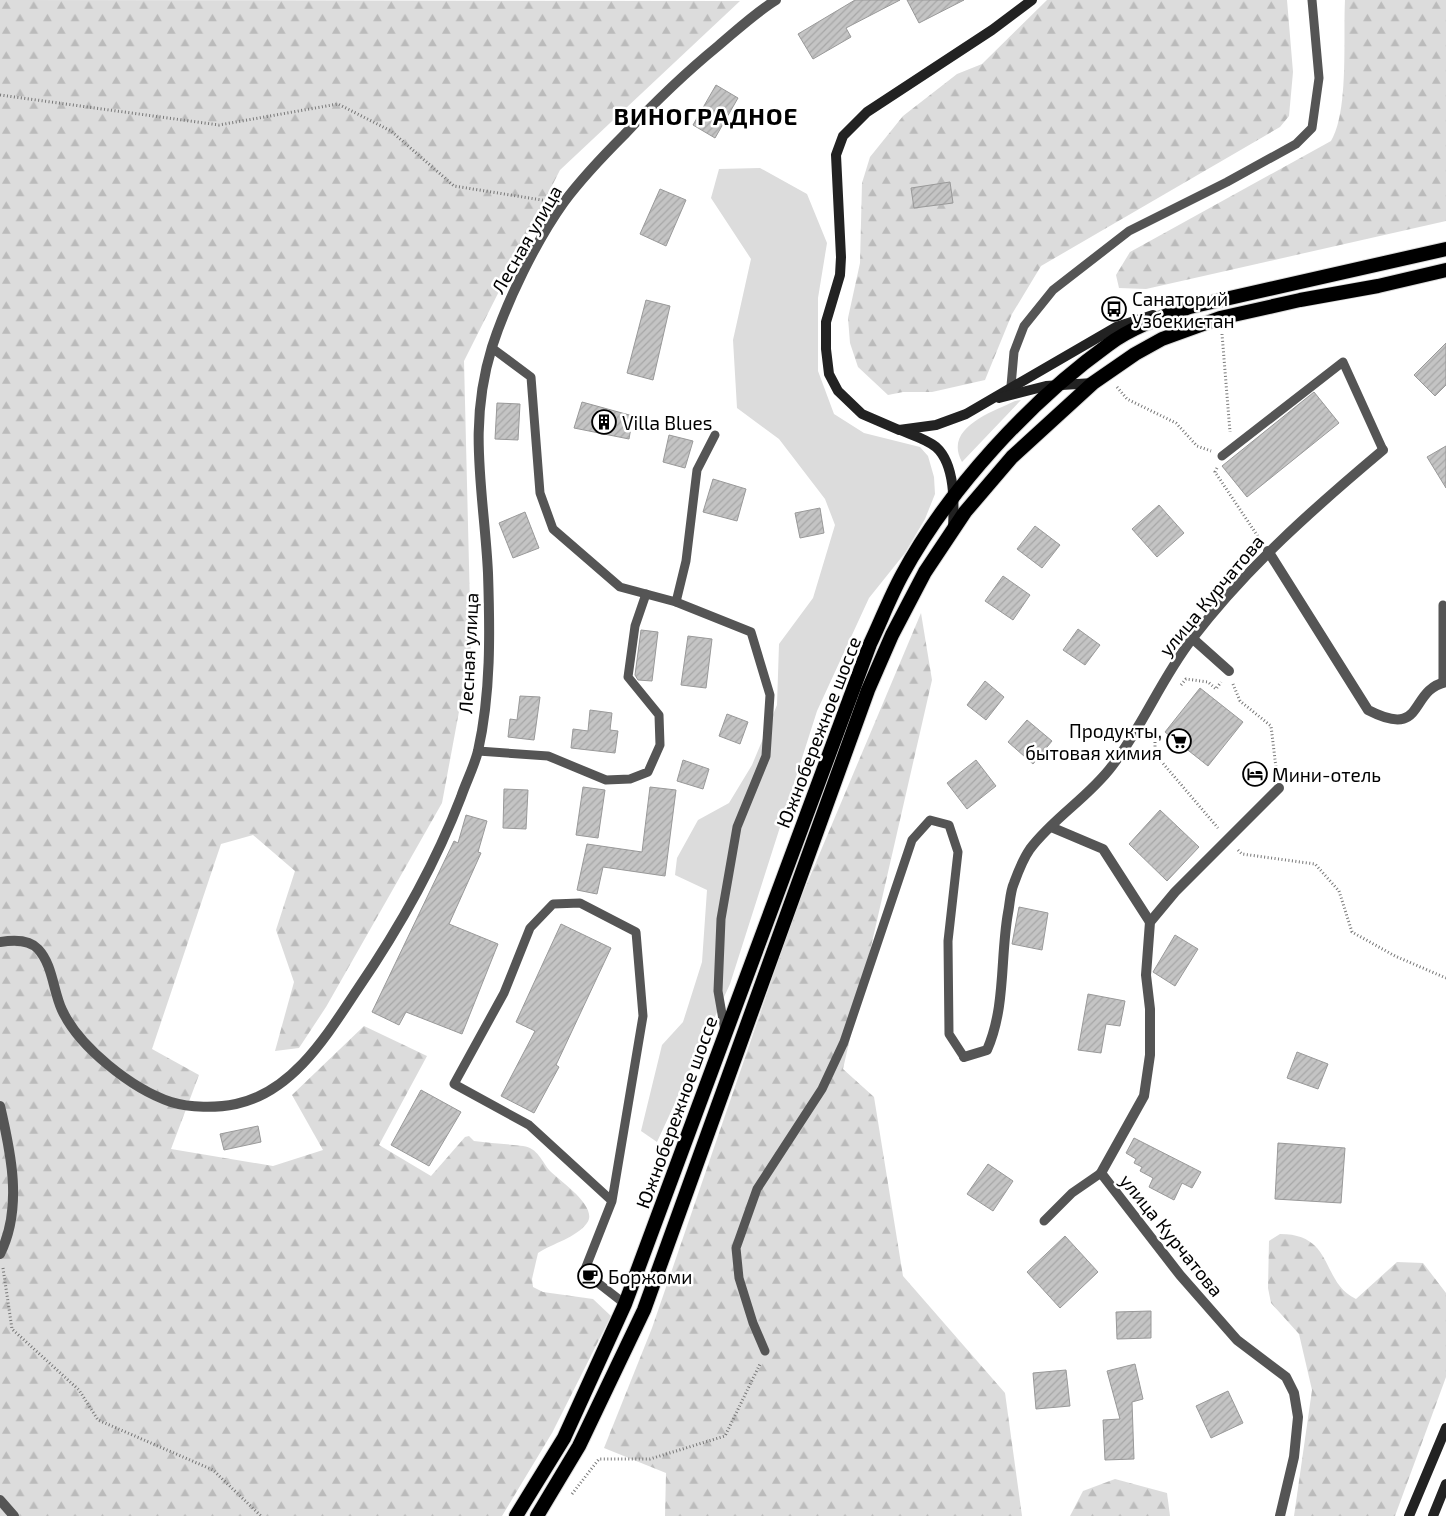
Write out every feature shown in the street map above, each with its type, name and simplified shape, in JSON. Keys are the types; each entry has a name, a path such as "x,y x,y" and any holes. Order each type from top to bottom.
{"highway":[{"name":"Южнобережное шоссе","path":"516,1516 564,1438 624,1304 870,644 902,575 954,497 1000,441 1060,383 1108,344 1150,322 1190,307 1446,249"},
{"name":"Южнобережное шоссе","path":"537,1516 579,1446 644,1310 868,690 892,635 925,572 953,530 980,494 1012,457 1093,383 1135,354 1162,339 1220,318 1300,300 1378,286 1446,270"},
{"path":"624,1304 644,1310"}],"main road":[{"path":"953,530 954,497 944,460 936,448 921,438 862,414 838,391 829,374 826,349 826,322 840,276 841,257 836,155 843,136 867,112 992,30 1032,0"},
{"path":"900,430 936,424 966,414 1011,386 1116,327 1157,313 1190,307"},
{"path":"991,400 1046,386 1093,383"},
{"path":"1409,1516 1446,1428"},
{"path":"1433,1516 1446,1484"}],"street":[{"name":"Лесная улица","path":"0,942 27,942 38,949 49,971 61,1008 77,1035 95,1054 144,1089 173,1103 208,1106 238,1104 271,1090 299,1068 349,1003 389,944 445,834 478,751 487,691 490,623 487,552 478,461 479,406 492,348 506,308 563,203 592,167 683,75 769,2"},
{"name":"улица Курчатова","path":"964,1057 987,1050 995,1032 1005,927 1013,886 1028,851 1111,768 1135,734 1156,699 1162,684 1192,638 1268,551 1311,510 1383,450"},
{"path":"1268,551 1368,710 1387,720 1400,720 1410,716 1430,690 1444,682"},
{"path":"1192,638 1229,672"},
{"path":"1051,827 1103,849 1150,922 1175,892 1279,788"},
{"name":"улица Курчатова","path":"1150,922 1146,975 1150,1008 1150,1055 1144,1096 1101,1173 1180,1275 1215,1316 1237,1340 1286,1377 1294,1393 1298,1418 1294,1458 1280,1516"},
{"path":"0,1106 14,1190 11,1218 0,1253"},
{"path":"0,1500 14,1516"}],"lane":[{"path":"1011,386 1014,352 1024,326 1053,290 1129,231 1227,182 1296,144 1312,128 1319,78 1312,0"},
{"path":"492,348 531,377 540,493 553,529 620,587 676,602 751,632 770,695 766,756 737,827 721,919 718,991 725,1034"},
{"path":"1222,456 1343,362 1383,450"},
{"path":"676,602 686,561 697,470 715,435"},
{"path":"478,751 548,756 606,780 630,779 648,772 660,745 659,715 628,677 635,626 646,594"},
{"path":"1443,605 1444,682"},
{"path":"765,1351 753,1323 739,1278 736,1248 757,1189 822,1089 844,1042 912,840 930,820 949,825 958,852 948,941 947,999 949,1034 964,1057"},
{"path":"612,1201 529,1124 454,1084 504,994 530,928 553,904 580,903 636,932 643,1016 612,1201 584,1272 624,1304"},
{"path":"1044,1220 1072,1194 1101,1173"}],"path":[{"path":"0,95 219,125 338,104 391,131 454,186 563,203"},
{"path":"1220,318 1232,448"},
{"path":"1112,382 1127,399 1176,423 1197,446 1222,456 1215,472 1268,551"},
{"path":"1180,686 1186,679 1208,682 1216,689 1229,672"},
{"path":"1229,672 1236,696 1271,726 1279,788"},
{"path":"1155,726 1155,754 1228,840"},
{"path":"1242,854 1315,864 1339,892 1352,932 1395,956 1446,978"},
{"path":"0,1253 12,1328 79,1390 98,1420 213,1470 261,1516"},
{"path":"547,1499 563,1505 599,1460 650,1459 725,1436 765,1351"}],"green space":[{"path":"0,0 740,1 560,170 464,361 471,647 442,803 326,1007 299,1048 275,1051 294,982 276,930 295,871 253,835 221,844 152,1049 199,1075 171,1149 273,1166 323,1150 292,1095 364,1026 427,1056 379,1145 431,1176 465,1137 469,1136 474,1141 528,1147 536,1152 550,1171 583,1202 588,1210 589,1217 587,1223 577,1233 538,1253 532,1279 533,1287 543,1292 593,1299 611,1316 552,1433 502,1516 0,1516"},
{"path":"1047,0 1287,0 1293,72 1289,116 1280,127 1041,266 1012,314 985,380 932,392 903,392 888,395 858,367 850,343 848,318 860,263 862,183 870,157 903,116 957,74 982,64"},
{"path":"1345,0 1446,0 1446,221 1146,289 1119,288 1116,275 1130,252 1331,141 1337,128 1343,93"},
{"path":"760,168 807,194 827,243 818,298 818,371 834,414 864,433 920,447 928,456 934,477 935,494 925,519 905,553 869,598 817,711 730,984 657,1142 641,1131 662,1045 683,1022 702,962 707,890 675,875 677,858 698,820 729,803 752,765 777,705 779,644 813,598 835,525 825,499 779,439 737,408 733,340 751,259 711,198 719,169"},
{"path":"1021,400 962,462 958,450 959,440 964,431 994,410"},
{"path":"921,613 932,680 843,1069 874,1097 903,1276 1005,1393 1022,1516 665,1516 666,1473 604,1448 652,1328 795,912"},
{"path":"1280,1234 1298,1236 1310,1242 1319,1250 1337,1282 1356,1299 1397,1262 1423,1263 1446,1293 1446,1377 1395,1516 1294,1516 1312,1390 1299,1334 1271,1303 1268,1288 1269,1241"},
{"path":"1115,1479 1167,1493 1170,1516 1070,1516 1083,1491"}],"building":[{"path":"855,0 900,0 846,28 851,37 813,59 798,34"},
{"path":"907,0 964,0 919,23"},
{"path":"716,85 738,98 715,138 693,125"},
{"path":"950,182 953,203 914,208 911,188"},
{"path":"660,189 686,200 666,246 640,234"},
{"path":"646,300 670,306 653,380 627,373"},
{"path":"1446,343 1446,385 1435,396 1414,375"},
{"path":"1314,392 1339,423 1247,497 1222,466"},
{"name":"Villa Blues","path":"582,402 633,416 629,439 574,428"},
{"path":"497,403 520,404 518,440 495,439"},
{"path":"669,435 693,441 685,468 663,462"},
{"path":"1446,446 1446,488 1427,457"},
{"path":"713,479 746,489 737,521 703,512"},
{"path":"1159,505 1184,533 1157,557 1132,529"},
{"path":"820,508 824,533 800,538 795,513"},
{"path":"525,512 539,548 513,558 499,523"},
{"path":"1035,526 1060,545 1042,568 1017,549"},
{"path":"1003,576 1030,595 1013,620 985,601"},
{"path":"1078,629 1100,645 1085,665 1063,650"},
{"path":"641,630 658,632 652,681 638,680 635,675"},
{"path":"688,636 712,639 706,688 681,685"},
{"path":"985,681 1004,697 986,720 967,705"},
{"path":"1200,688 1243,722 1208,766 1165,732"},
{"path":"520,696 540,697 534,740 508,737 510,719 517,720"},
{"path":"590,710 612,713 610,730 618,731 615,753 571,748 573,729 588,731"},
{"path":"727,714 748,722 740,744 719,736"},
{"path":"1027,720 1052,741 1033,764 1008,742"},
{"path":"683,760 709,769 703,789 677,781"},
{"path":"976,760 996,786 967,809 947,783"},
{"path":"583,787 605,790 598,838 576,835"},
{"path":"650,787 676,790 665,876 603,867 597,894 577,890 587,844 642,852"},
{"path":"504,789 528,790 526,829 503,828"},
{"path":"1160,810 1199,847 1167,881 1129,844"},
{"path":"466,815 487,821 478,852 481,853 449,924 498,944 462,1034 406,1012 399,1025 372,1012 454,841 458,843"},
{"path":"1019,907 1048,913 1042,950 1012,944"},
{"path":"561,924 611,948 556,1065 559,1067 534,1113 501,1096 535,1031 516,1022"},
{"path":"1175,935 1198,949 1175,986 1153,972"},
{"path":"1088,994 1125,1001 1120,1026 1106,1024 1101,1053 1078,1050"},
{"path":"1297,1052 1328,1064 1318,1089 1287,1078"},
{"path":"421,1090 461,1112 429,1166 391,1145"},
{"path":"258,1126 261,1142 224,1150 220,1134"},
{"path":"1134,1138 1201,1172 1192,1188 1182,1183 1174,1200 1149,1187 1153,1178 1140,1171 1142,1167 1134,1163 1136,1159 1126,1153"},
{"path":"1278,1143 1345,1148 1341,1203 1275,1199"},
{"path":"988,1164 1013,1181 993,1211 967,1194"},
{"path":"1065,1236 1098,1272 1060,1308 1027,1272"},
{"path":"1151,1311 1151,1338 1117,1339 1116,1312"},
{"path":"1135,1364 1143,1399 1132,1402 1134,1459 1105,1460 1103,1420 1120,1419 1107,1371"},
{"path":"1066,1370 1070,1406 1036,1409 1033,1373"},
{"path":"1228,1391 1243,1423 1211,1438 1196,1406"}],"place":[{"name":"Санаторий Узбекистан","path":"1114,309"},
{"name":"Villa Blues","path":"604,422"},
{"name":"Продукты, бытовая химия","path":"1179,741"},
{"name":"Мини-отель","path":"1255,774"},
{"name":"Боржоми","path":"590,1276"}],"district":[{"name":"ВИНОГРАДНОЕ","path":"706,115"}]}
